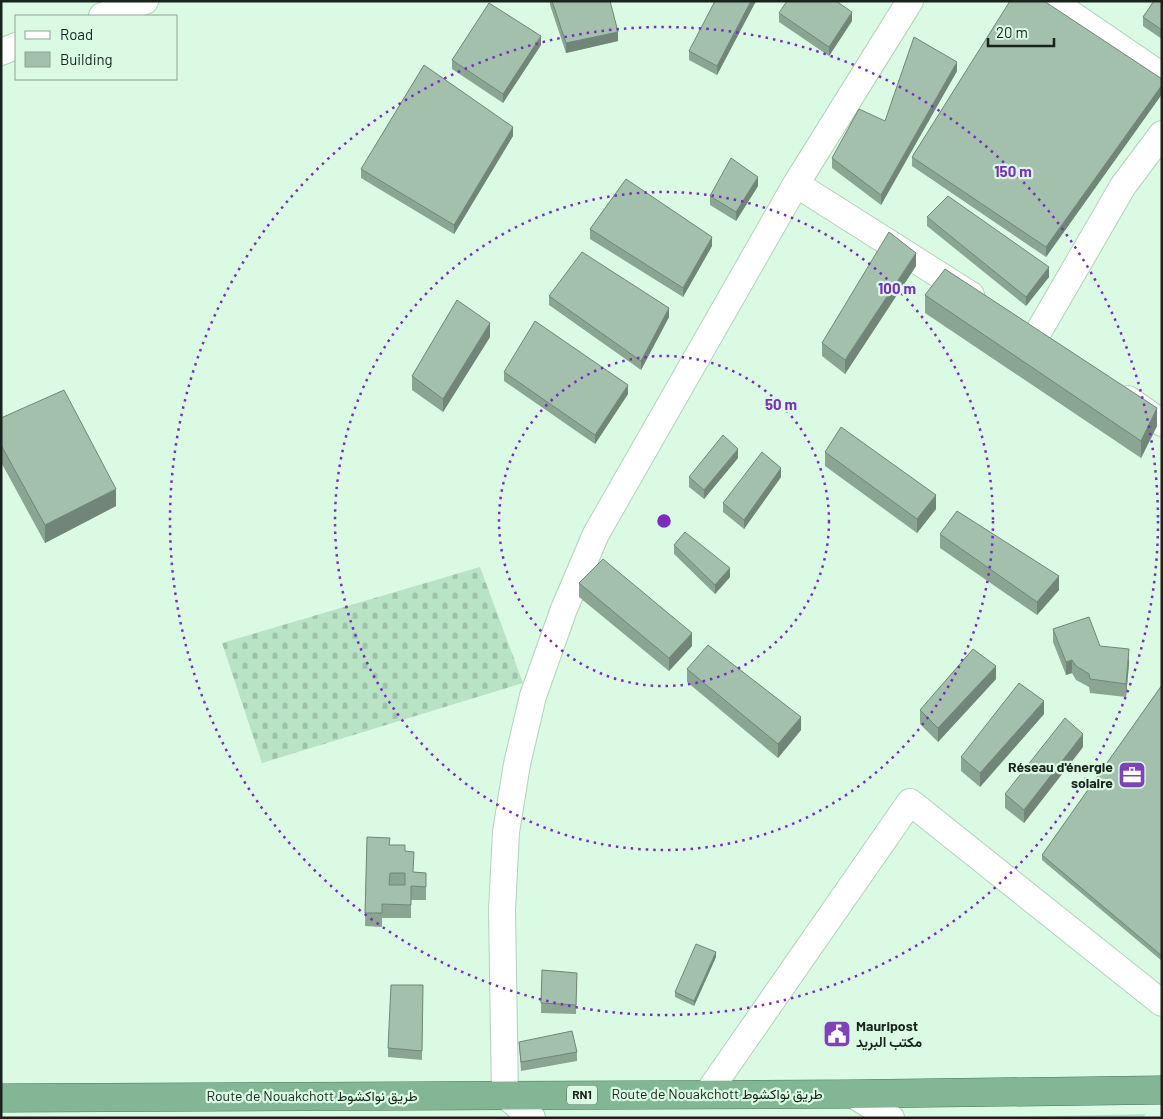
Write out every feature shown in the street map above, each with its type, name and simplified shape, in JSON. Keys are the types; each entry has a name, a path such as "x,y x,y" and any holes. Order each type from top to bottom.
{"highway":[{"name":"Route de Nouakchott طريق نواكشوط","path":"1,1098 852,1094 1162,1090"}],"street":[{"path":"105,15 145,1"},
{"path":"532,1118 506,1095 502,910 506,832 517,764 533,696 564,609 596,534 796,184 910,1"},
{"path":"1060,1 1058,4 1162,76"},
{"path":"1,52 15,46"},
{"path":"1036,336 1123,186 1162,134"},
{"path":"796,184 995,310"},
{"path":"1107,384 1162,422"},
{"path":"707,1094 910,802 1162,1003"},
{"path":"852,1094 891,1118"}],"green space":[{"path":"480,567 523,683 262,763 222,643"},
{"path":"1146,1114 1143,1118 1012,1118 1012,1117"}],"building":[{"path":"552,1 610,1 618,32 566,43"},
{"path":"715,1 751,1 717,66 689,51"},
{"path":"787,1 836,1 852,12 829,47 779,13"},
{"path":"1010,1 1044,1 1162,79 1162,85 1046,247 912,157"},
{"path":"1154,1 1162,1 1162,30 1143,17"},
{"path":"489,3 541,36 503,94 452,60"},
{"path":"914,37 957,62 881,195 832,158 859,109 885,121"},
{"path":"424,65 513,127 454,225 361,169"},
{"path":"731,158 758,177 736,212 710,196"},
{"path":"626,179 712,237 683,288 590,229"},
{"path":"948,196 1049,267 1026,297 927,217"},
{"path":"889,232 916,253 845,360 822,343"},
{"path":"582,252 669,308 641,361 549,296"},
{"path":"945,269 1157,408 1141,441 925,295"},
{"path":"457,300 490,323 443,399 412,376"},
{"path":"535,321 628,385 595,435 504,372"},
{"path":"64,390 116,489 45,525 1,445 1,418"},
{"path":"841,427 936,495 917,519 825,452"},
{"path":"723,435 738,449 704,490 689,477"},
{"path":"762,452 781,468 744,520 723,503"},
{"path":"957,511 1059,576 1037,602 940,534"},
{"path":"685,532 730,568 715,585 674,545"},
{"path":"603,559 692,633 669,658 579,583"},
{"path":"1089,617 1100,646 1129,649 1126,684 1090,679 1089,674 1076,666 1072,660 1066,662 1053,629"},
{"path":"708,645 801,717 778,744 687,669"},
{"path":"973,649 996,666 938,728 920,710"},
{"path":"1019,683 1044,701 980,773 961,757"},
{"name":"Réseau d'énergie solaire","path":"1162,685 1162,956 1042,855"},
{"path":"1065,718 1083,734 1024,810 1005,794"},
{"path":"367,837 390,838 389,845 405,845 405,851 414,852 413,872 426,873 426,887 411,886 411,905 382,904 382,913 365,913","holes":["390,873 405,873 405,885 389,885"]},
{"path":"696,944 716,952 694,1001 675,992"},
{"path":"542,970 577,973 576,1005 541,1003"},
{"path":"391,985 423,985 422,1051 388,1048"},
{"path":"572,1031 577,1052 521,1062 519,1042"}],"place":[{"name":"Réseau d'énergie solaire","path":"1132,775"},
{"name":"Mauripost مكتب البريد","path":"837,1034"}]}
